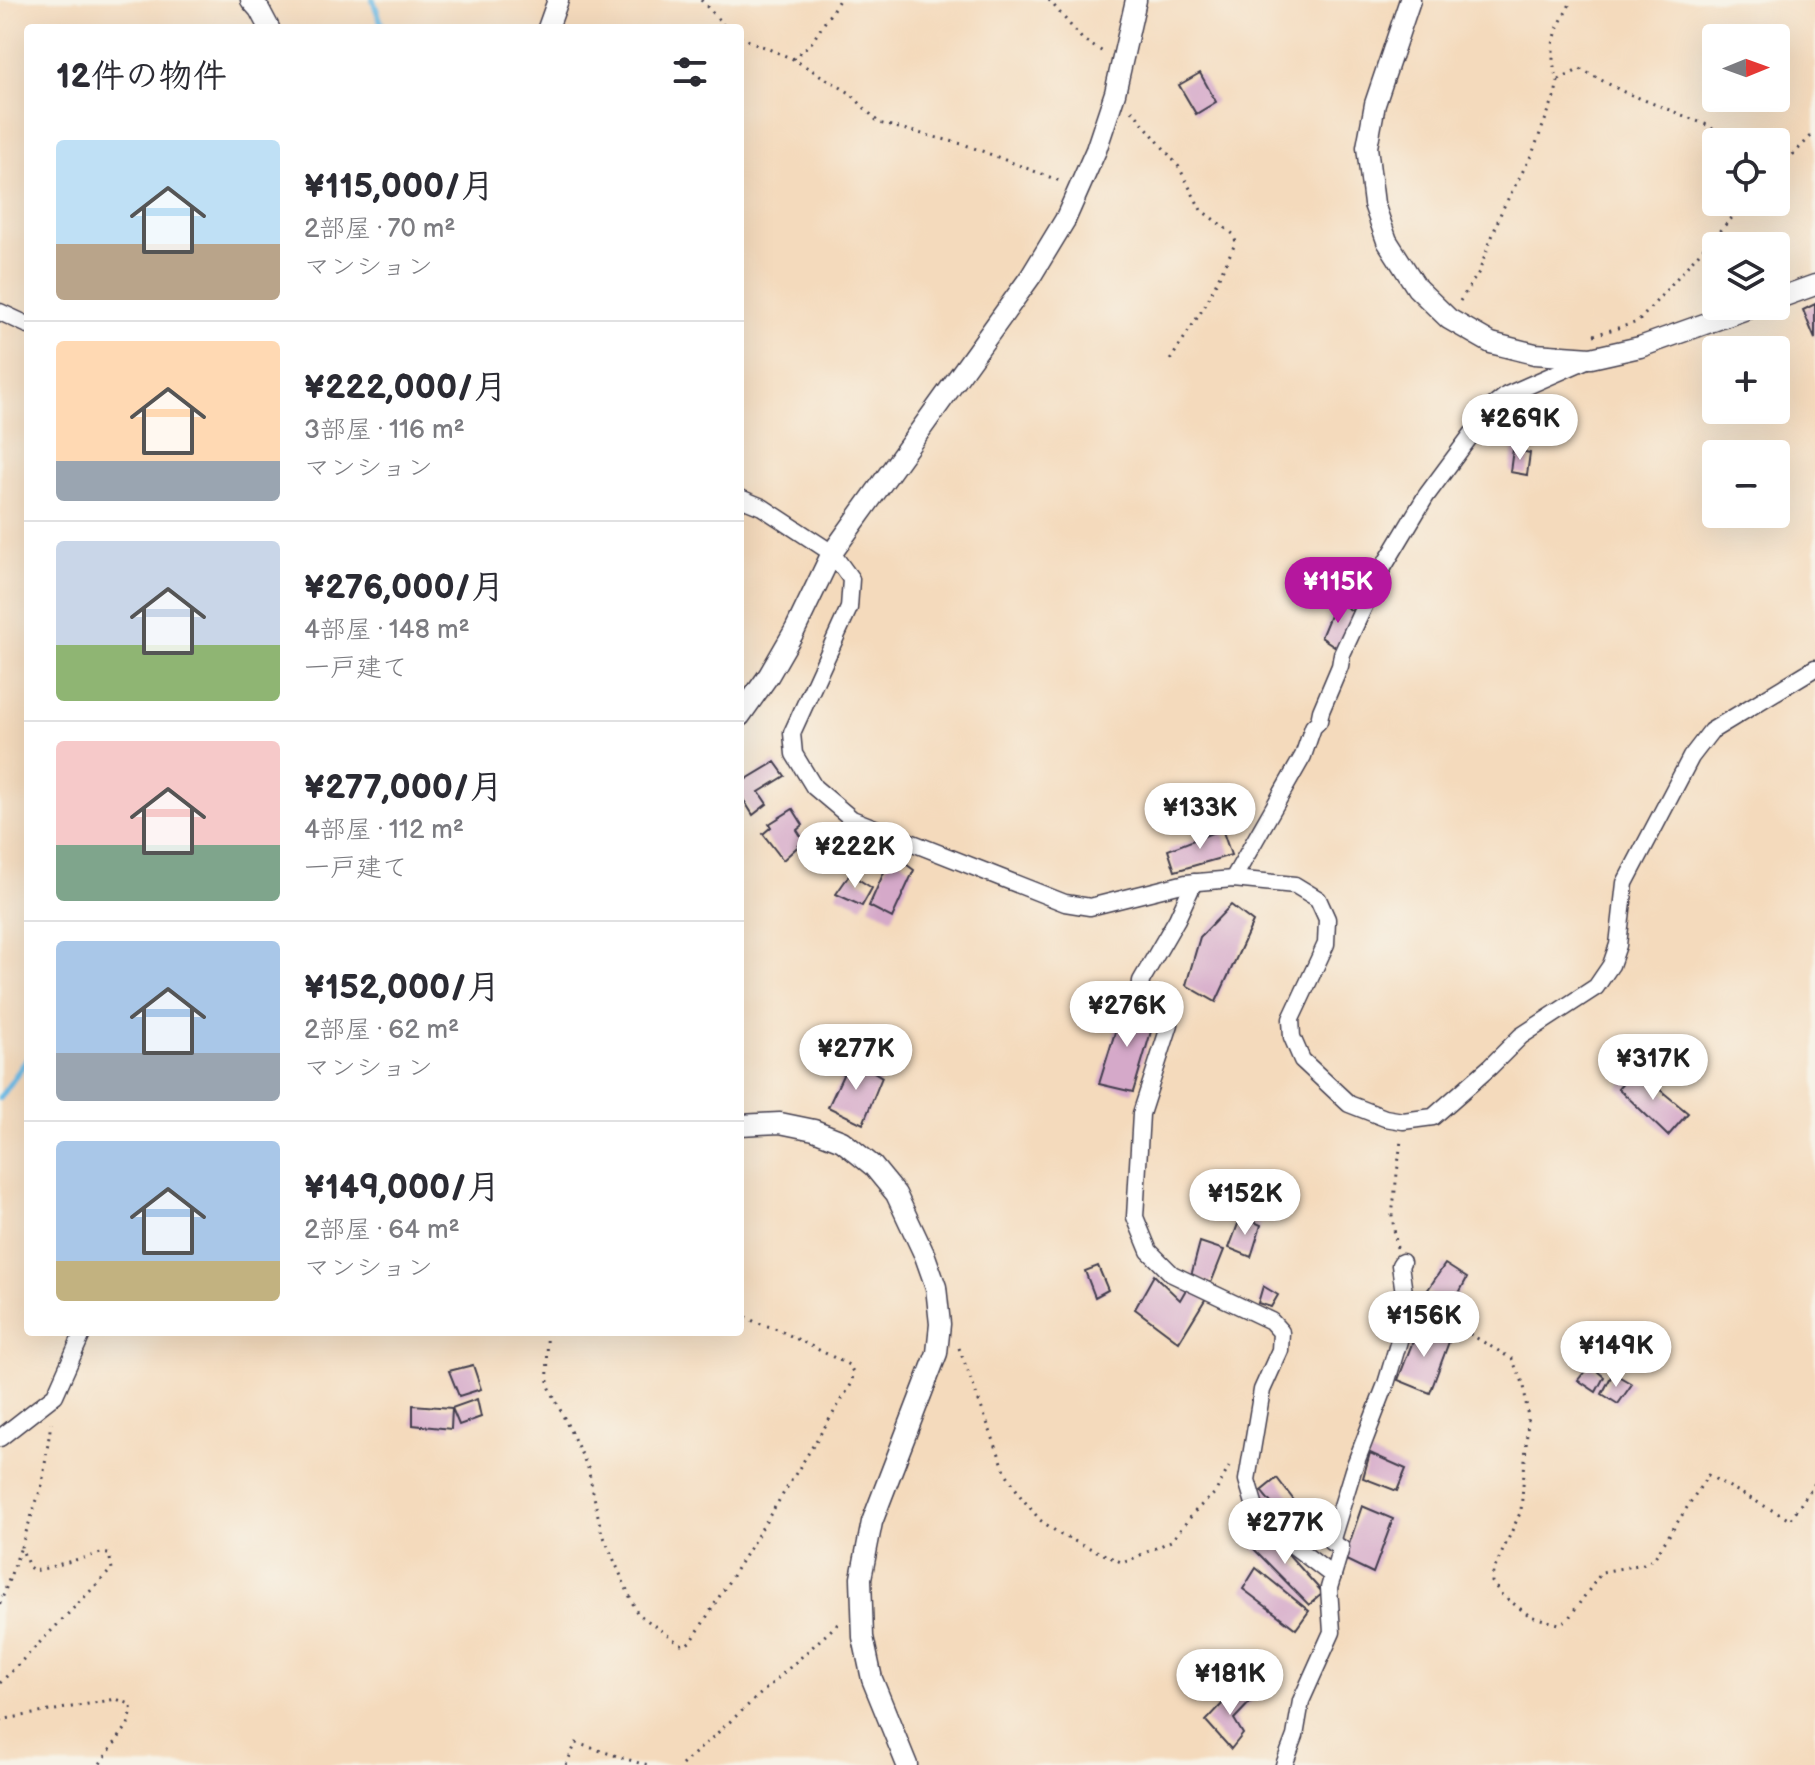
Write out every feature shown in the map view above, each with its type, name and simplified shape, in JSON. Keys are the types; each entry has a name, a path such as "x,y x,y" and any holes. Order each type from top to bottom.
{"street":[{"path":"251,0 267,24"},
{"path":"549,24 558,0"},
{"path":"744,710 795,630 832,553 1031,276 1065,220 1096,150 1115,93 1136,0"},
{"path":"1410,0 1375,104 1367,147 1374,204 1387,241 1417,288 1449,319 1491,343 1535,354 1591,358"},
{"path":"1790,294 1815,285"},
{"path":"0,312 24,323"},
{"path":"1233,879 1303,756 1313,727 1319,721 1342,654 1378,576 1426,496 1492,407 1507,395 1591,358 1640,347 1716,320"},
{"path":"744,500 762,507 832,553 851,579 849,608 792,733 794,754 814,787 852,819 1065,903 1090,907 1194,882 1233,879 1295,885 1318,899 1327,919 1326,944 1291,1019 1292,1037 1302,1060 1349,1104 1385,1118 1403,1121 1433,1117 1521,1036 1596,987 1611,965 1618,945 1625,883 1691,757 1711,731 1815,668"},
{"path":"1194,882 1177,919 1141,981 1140,994 1151,1004 1165,1010 1170,1024 1141,1114 1135,1217 1149,1251 1172,1274 1271,1321 1281,1332 1280,1350 1262,1390 1247,1480 1255,1507 1287,1541 1333,1576"},
{"path":"744,1125 780,1123 814,1130 842,1141 873,1166 896,1194 936,1287 940,1324 937,1353 872,1522 861,1578 863,1637 872,1679 907,1765"},
{"path":"1284,1765 1295,1736 1301,1701 1332,1632 1329,1588 1341,1548 1331,1542 1407,1314 1402,1262"},
{"path":"0,1438 55,1395 81,1336"}],"path":[{"path":"701,0 722,24"},
{"path":"793,59 812,42 839,0"},
{"path":"1049,0 1083,40 1122,63"},
{"path":"1449,319 1479,272 1502,210 1532,154 1555,95 1558,81 1553,63 1553,44 1572,0"},
{"path":"744,39 793,59 850,93 879,123 966,145 1079,188"},
{"path":"1558,81 1580,69 1624,92 1711,128"},
{"path":"1115,93 1179,167 1201,210 1233,234 1236,242 1206,304 1167,365"},
{"path":"1790,158 1815,132"},
{"path":"1593,336 1638,322 1734,216"},
{"path":"1403,1121 1392,1216 1398,1256 1426,1298 1463,1330 1512,1359 1524,1385 1528,1420 1521,1511 1493,1572 1492,1582 1502,1595 1530,1616 1559,1624 1568,1619 1602,1572 1643,1564 1655,1557 1708,1475 1790,1520 1815,1483"},
{"path":"547,1336 548,1384 588,1468 601,1530 637,1613 680,1644 687,1644 852,1383 853,1372 849,1365 744,1315"},
{"path":"940,1324 954,1336 1006,1473 1040,1520 1061,1535 1123,1563 1171,1541 1197,1509 1215,1493 1229,1467"},
{"path":"0,1604 42,1485 55,1395"},
{"path":"0,1683 112,1569 109,1554 101,1553 35,1571 29,1567 21,1547"},
{"path":"682,1765 862,1603"},
{"path":"0,1720 116,1699 130,1704 132,1711 128,1725 99,1765"},
{"path":"566,1765 576,1743 650,1765"}],"building":[{"path":"1200,73 1216,102 1196,114 1179,85"},
{"path":"1815,304 1815,339 1803,310"},
{"path":"1513,449 1530,453 1527,475 1510,472"},
{"path":"1336,601 1354,612 1339,649 1321,637"},
{"path":"775,762 785,776 759,792 767,804 753,815 744,800 744,781"},
{"path":"793,809 803,825 797,830 804,841 783,860 763,834 771,827 769,824"},
{"path":"1222,829 1231,855 1175,871 1168,850"},
{"path":"892,854 914,870 892,918 869,906"},
{"path":"850,874 872,888 862,906 836,894"},
{"path":"1231,905 1253,922 1216,1002 1186,985 1200,937"},
{"path":"1124,1003 1155,1018 1133,1092 1099,1084"},
{"path":"851,1058 882,1077 863,1124 828,1107"},
{"path":"1635,1069 1688,1113 1668,1136 1618,1088"},
{"path":"1241,1216 1261,1225 1251,1257 1229,1248"},
{"path":"1200,1242 1224,1250 1211,1283 1191,1276"},
{"path":"1445,1264 1467,1278 1450,1310 1427,1291"},
{"path":"1098,1266 1108,1290 1095,1297 1085,1271"},
{"path":"1154,1275 1180,1300 1188,1286 1206,1298 1179,1342 1135,1309"},
{"path":"1263,1286 1278,1295 1271,1307 1258,1303"},
{"path":"1420,1323 1450,1339 1430,1393 1398,1380"},
{"path":"473,1365 481,1389 459,1396 449,1371"},
{"path":"1590,1365 1604,1377 1596,1392 1578,1380"},
{"path":"1613,1373 1632,1384 1618,1404 1602,1394"},
{"path":"477,1399 481,1417 459,1425 452,1408"},
{"path":"413,1405 452,1408 451,1429 413,1425"},
{"path":"1370,1453 1406,1469 1397,1491 1363,1478"},
{"path":"1277,1478 1321,1536 1306,1545 1261,1491"},
{"path":"1362,1506 1393,1519 1373,1573 1344,1559"},
{"path":"1263,1526 1323,1593 1309,1605 1248,1543"},
{"path":"1256,1568 1309,1611 1296,1629 1243,1589"},
{"path":"1238,1687 1253,1699 1234,1719 1243,1734 1231,1749 1206,1721"}],"waterway":[{"path":"373,0 382,24"},
{"path":"0,1098 24,1064"}]}
